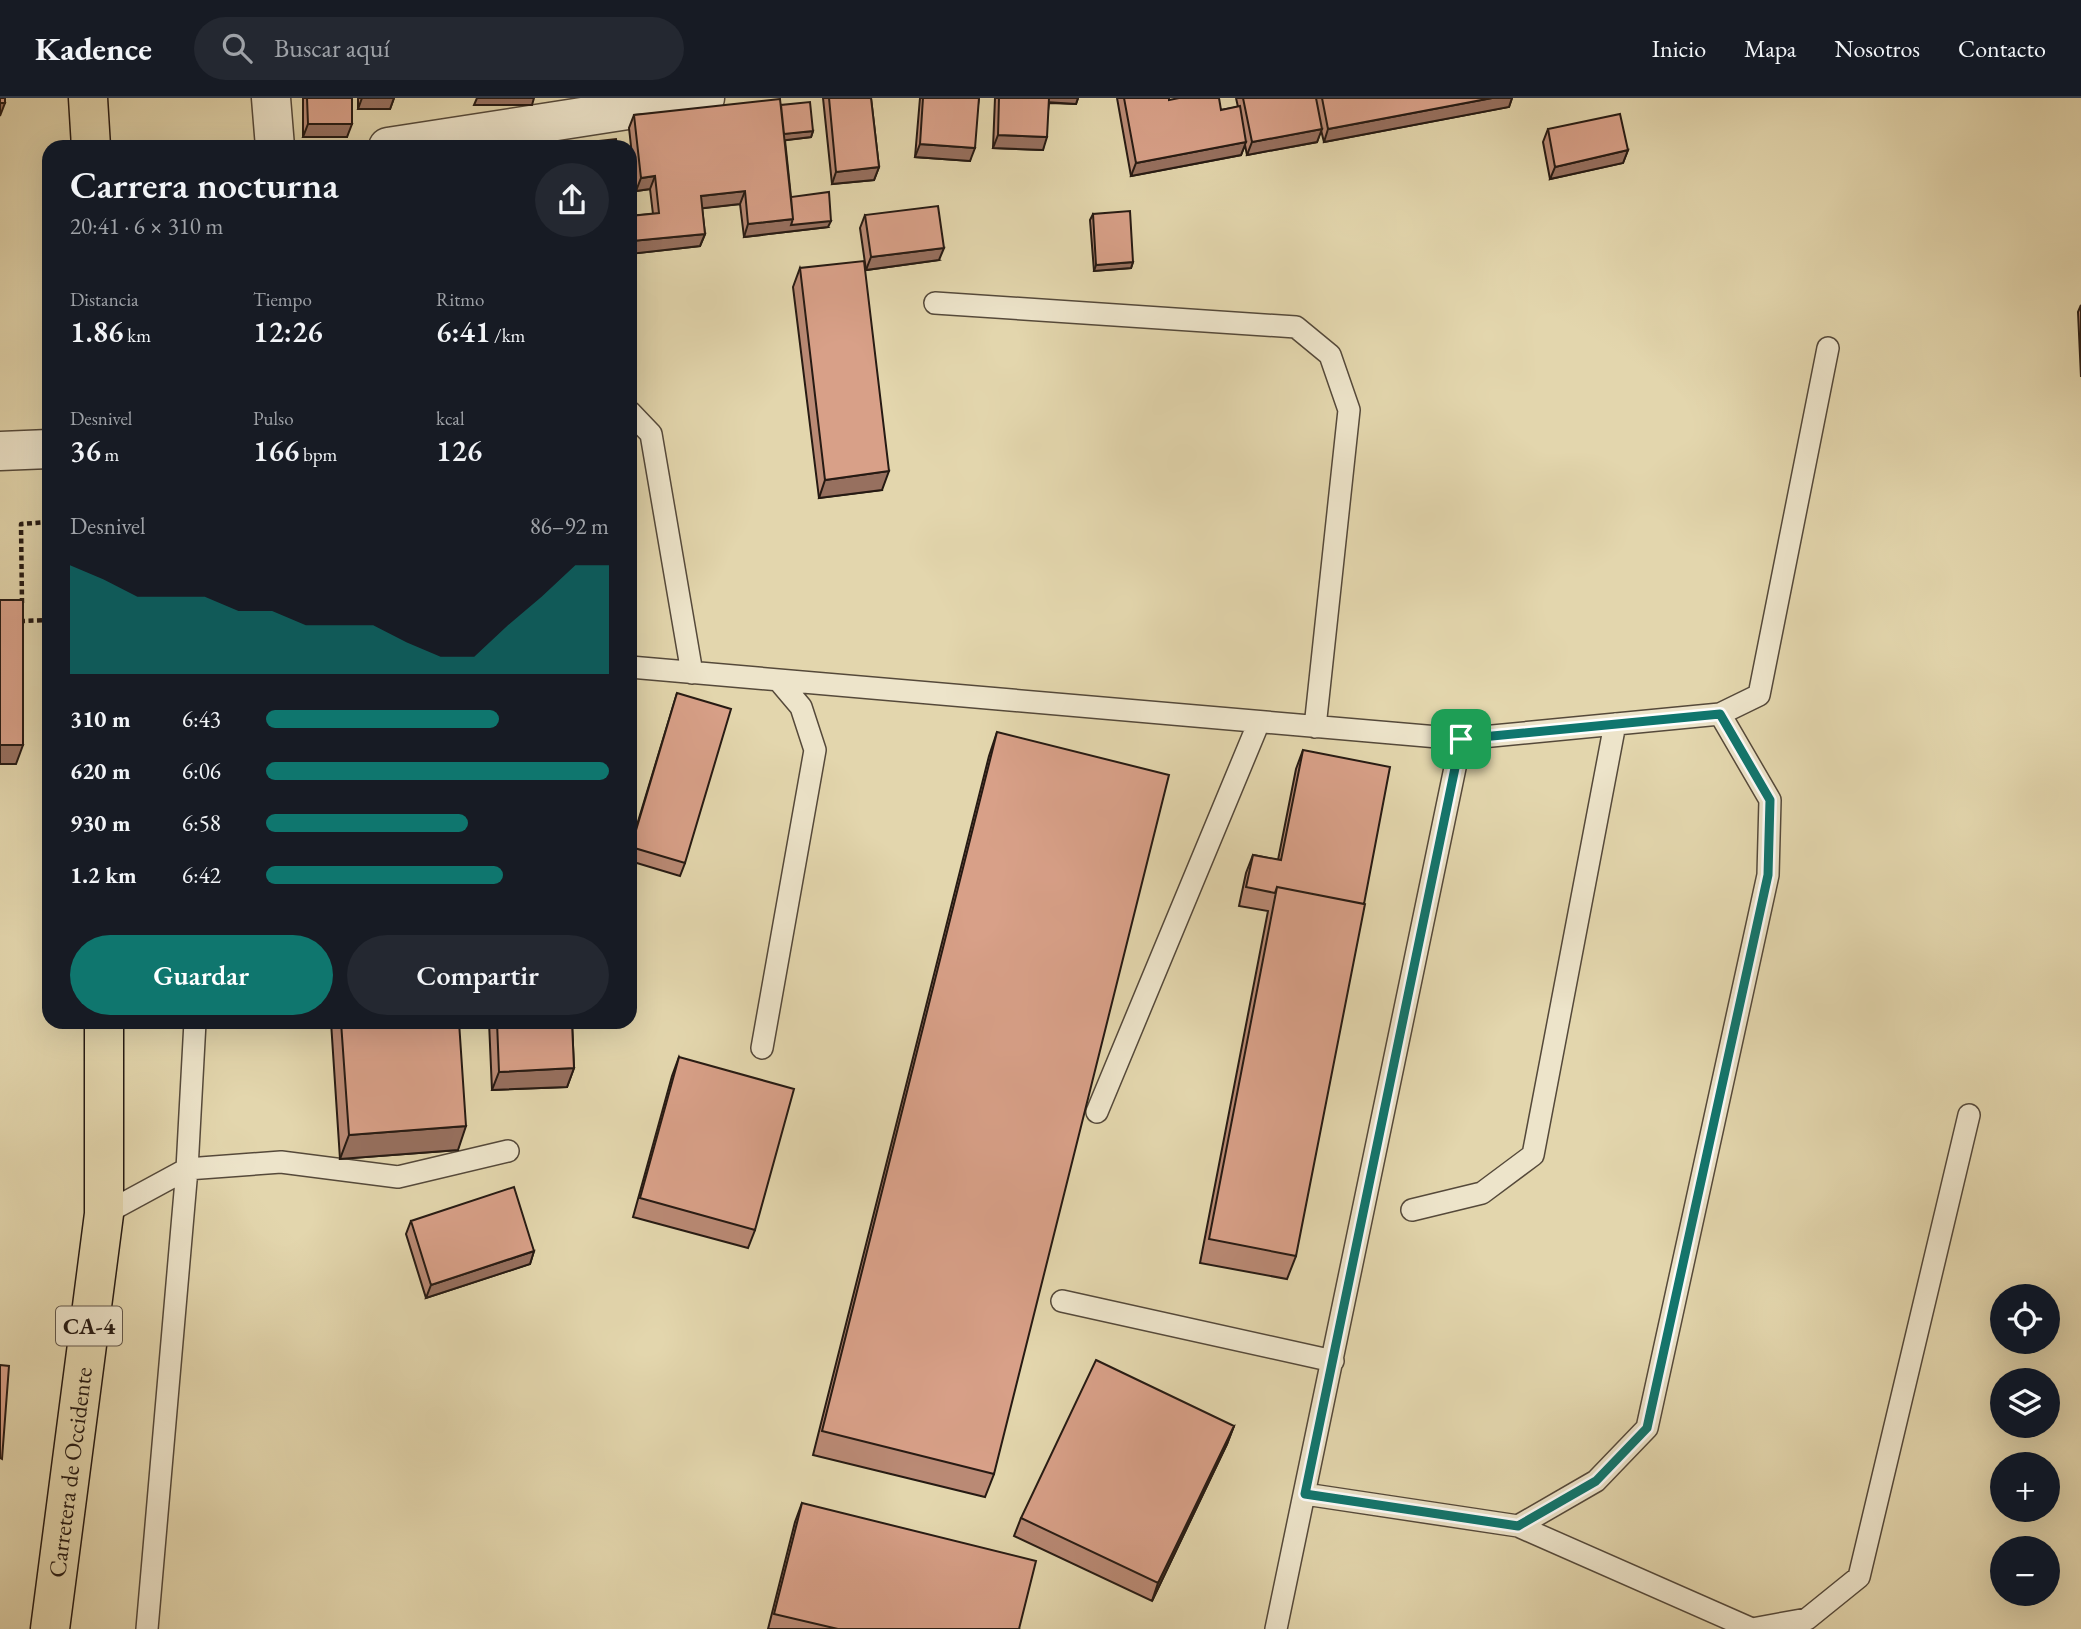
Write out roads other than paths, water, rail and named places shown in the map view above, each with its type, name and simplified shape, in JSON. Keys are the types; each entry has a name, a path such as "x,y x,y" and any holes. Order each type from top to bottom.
{"main road":[{"path":"88,98 91,140"},
{"name":"Carretera de Occidente","path":"50,1629 104,1214 104,1029"}],"street":[{"path":"271,98 274,140"},
{"path":"433,140 705,98"},
{"path":"0,451 42,449"}],"lane":[{"path":"935,303 1296,327 1331,355 1349,410 1315,727"},
{"path":"637,668 1461,739 1720,714 1759,695 1828,348"},
{"path":"637,419 651,434 692,673"},
{"path":"762,1048 815,750 801,707 779,681"},
{"path":"1518,1526 1596,1481 1647,1428 1768,875 1770,800 1720,714"},
{"path":"1097,1112 1259,722"},
{"path":"1412,1210 1482,1193 1533,1155 1615,724"},
{"path":"1276,1629 1461,739"},
{"path":"146,1629 187,1169 195,1029"},
{"path":"1305,1494 1518,1526 1752,1629 1807,1619 1859,1577 1969,1115"},
{"path":"104,1214 187,1169 281,1162 398,1177 508,1151"},
{"path":"1062,1301 1333,1361"}]}
